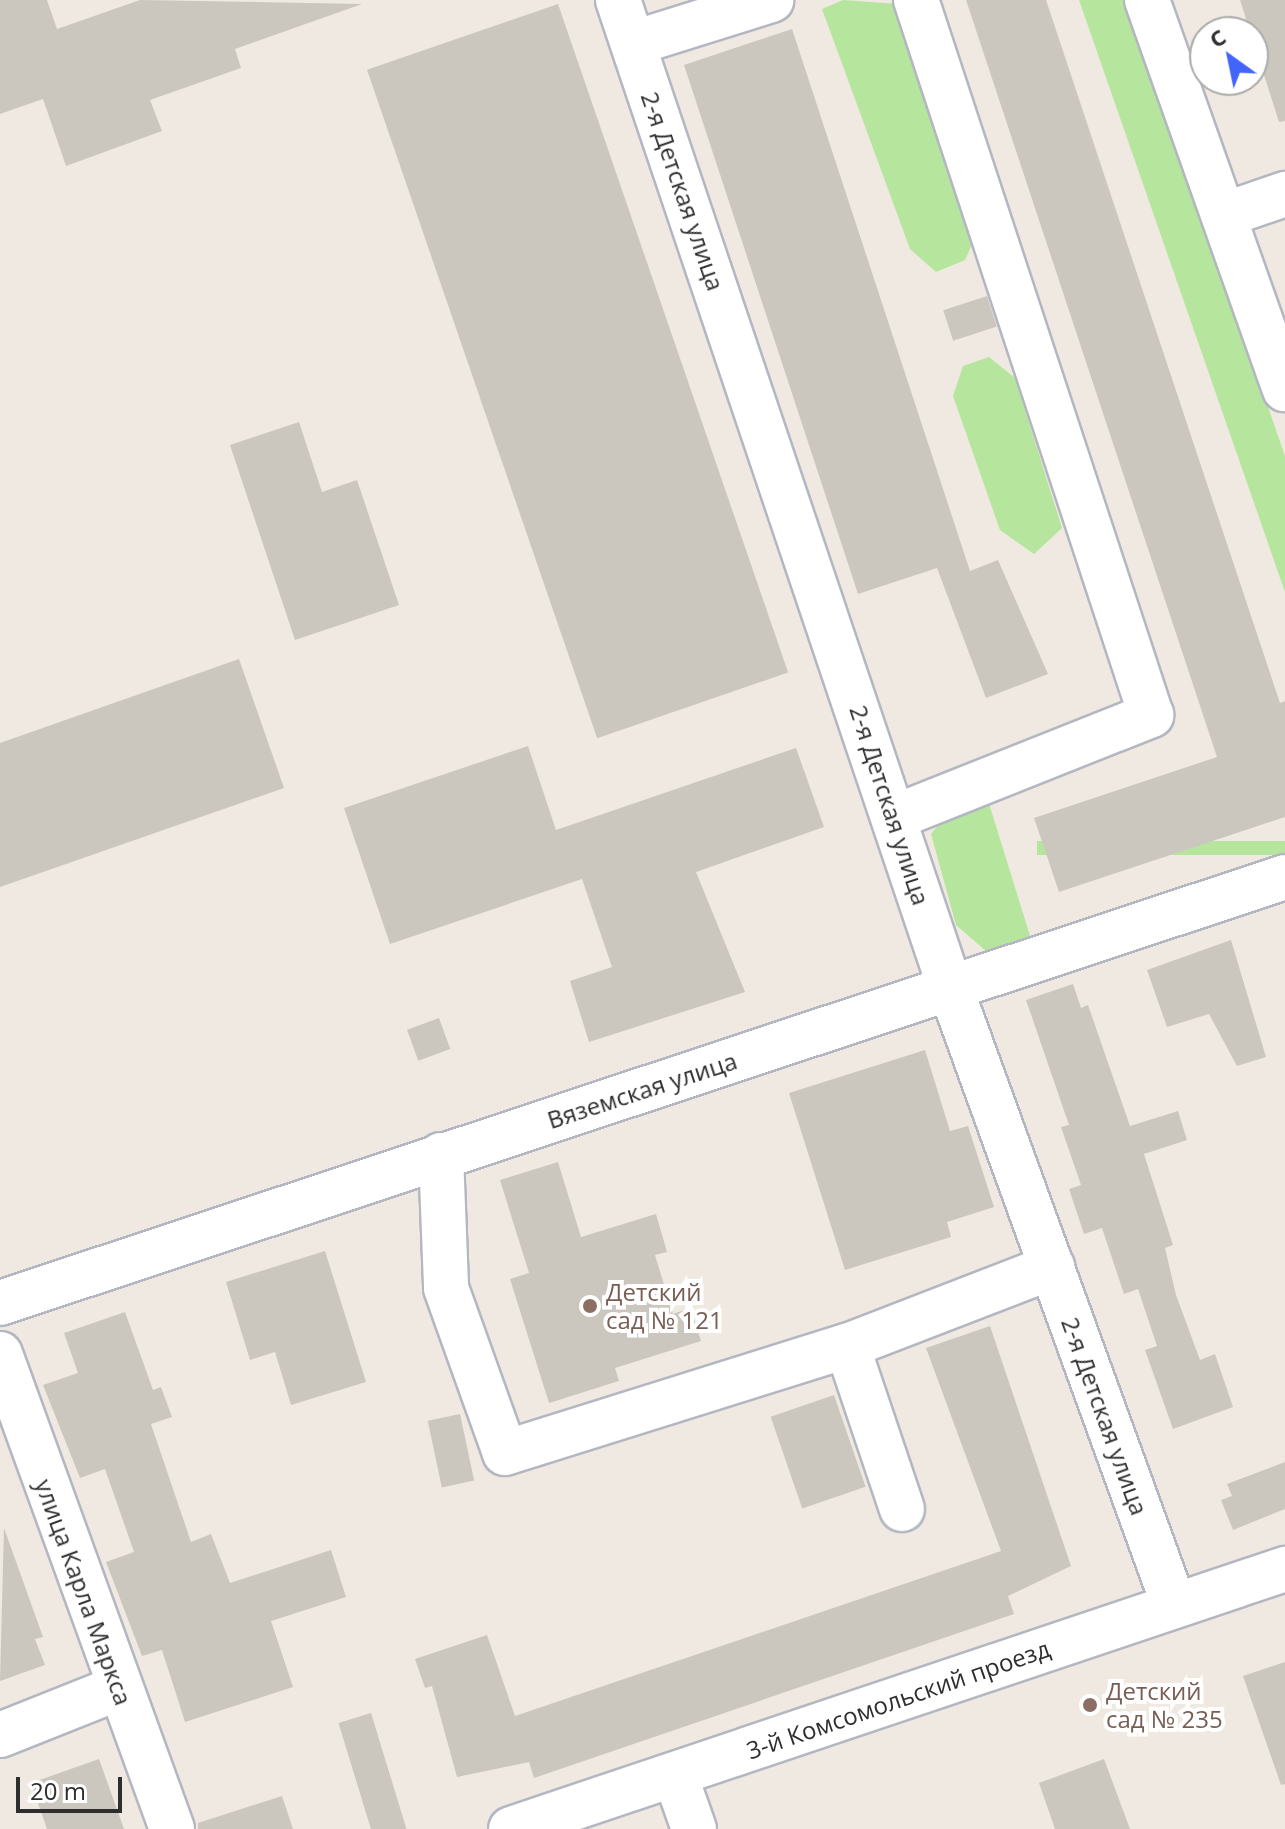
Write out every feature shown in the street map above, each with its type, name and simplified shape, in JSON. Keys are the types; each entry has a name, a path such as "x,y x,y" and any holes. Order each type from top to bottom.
{"street":[{"name":"2-я Детская улица","path":"618,0 950,987 1174,1605"},
{"path":"634,43 771,0"},
{"path":"895,817 1151,715 916,0"},
{"path":"1147,0 1285,389"},
{"path":"1224,215 1285,194"},
{"name":"Вяземская улица","path":"0,1303 1285,877"},
{"path":"441,1155 446,1288 505,1453 847,1346 1052,1267"},
{"path":"847,1346 902,1509"},
{"name":"улица Карла Маркса","path":"0,1354 118,1688 172,1829"},
{"name":"3-й Комсомольский проезд","path":"511,1829 1285,1569"},
{"path":"0,1735 118,1688"},
{"path":"675,1775 694,1829"}],"green space":[{"path":"843,0 898,4 974,240 965,260 936,272 910,249 822,9"},
{"path":"1079,0 1127,0 1285,456 1285,592"},
{"path":"989,357 1015,378 1062,528 1034,554 1000,530 953,396 963,366"},
{"path":"987,797 1031,939 986,951 956,925 931,834 950,810"},
{"path":"1037,841 1285,841 1285,855 1037,855"}],"building":[{"path":"0,0 47,0 57,29 140,0 362,4 235,49 241,68 150,100 162,131 66,166 43,99 0,114"},
{"path":"966,0 1046,0 1280,703 1285,701 1285,817 1059,892 1034,818 1217,757"},
{"path":"1240,0 1285,0 1285,121 1279,122 1269,91 1269,16 1245,16"},
{"path":"558,4 788,672 597,738 367,70"},
{"path":"792,29 970,571 998,560 1048,674 986,698 937,568 858,594 684,65"},
{"path":"987,296 997,326 953,341 943,310"},
{"path":"299,422 322,492 357,480 399,605 295,640 230,445"},
{"path":"239,659 284,788 0,887 0,743"},
{"path":"528,746 556,830 796,748 824,827 696,872 745,992 589,1042 570,981 612,967 582,879 390,944 344,808"},
{"path":"1231,940 1266,1057 1237,1066 1209,1014 1167,1027 1147,970"},
{"path":"1073,984 1081,1008 1088,1005 1130,1126 1178,1111 1187,1140 1144,1154 1173,1245 1165,1248 1176,1295 1200,1360 1215,1354 1233,1407 1173,1429 1145,1350 1157,1346 1138,1289 1124,1294 1102,1228 1084,1234 1069,1189 1081,1185 1061,1127 1069,1125 1026,1000"},
{"path":"439,1018 450,1049 418,1061 407,1030"},
{"path":"925,1050 950,1131 968,1126 994,1207 947,1222 951,1237 845,1270 789,1093"},
{"path":"558,1162 581,1237 656,1214 667,1252 655,1255 673,1314 690,1308 701,1341 615,1368 619,1381 549,1403 510,1279 529,1273 500,1180"},
{"path":"325,1251 366,1382 291,1405 275,1352 250,1360 226,1282"},
{"path":"125,1312 153,1390 161,1387 172,1417 151,1424 191,1542 211,1534 230,1583 331,1550 346,1597 271,1621 293,1687 185,1722 162,1650 142,1656 106,1562 134,1552 105,1469 80,1478 43,1385 78,1373 64,1333"},
{"path":"990,1326 1071,1566 1008,1596 1014,1614 534,1778 529,1762 457,1777 432,1686 425,1688 415,1659 487,1635 515,1716 1001,1551 926,1348"},
{"path":"834,1395 866,1487 802,1509 771,1417"},
{"path":"460,1414 474,1481 442,1487 428,1421"},
{"path":"1285,1462 1285,1509 1233,1530 1221,1500 1232,1496 1227,1484"},
{"path":"4,1528 43,1637 35,1639 45,1665 0,1681"},
{"path":"1285,1662 1285,1784 1281,1785 1243,1676"},
{"path":"371,1713 406,1829 371,1829 338,1723"},
{"path":"99,1759 124,1829 47,1829 31,1783"},
{"path":"1104,1759 1130,1829 1055,1829 1039,1783"},
{"path":"282,1796 293,1829 198,1829 198,1823"}],"place":[{"name":"Детский сад № 121","path":"590,1306"},
{"name":"Детский сад № 235","path":"1090,1705"}]}
